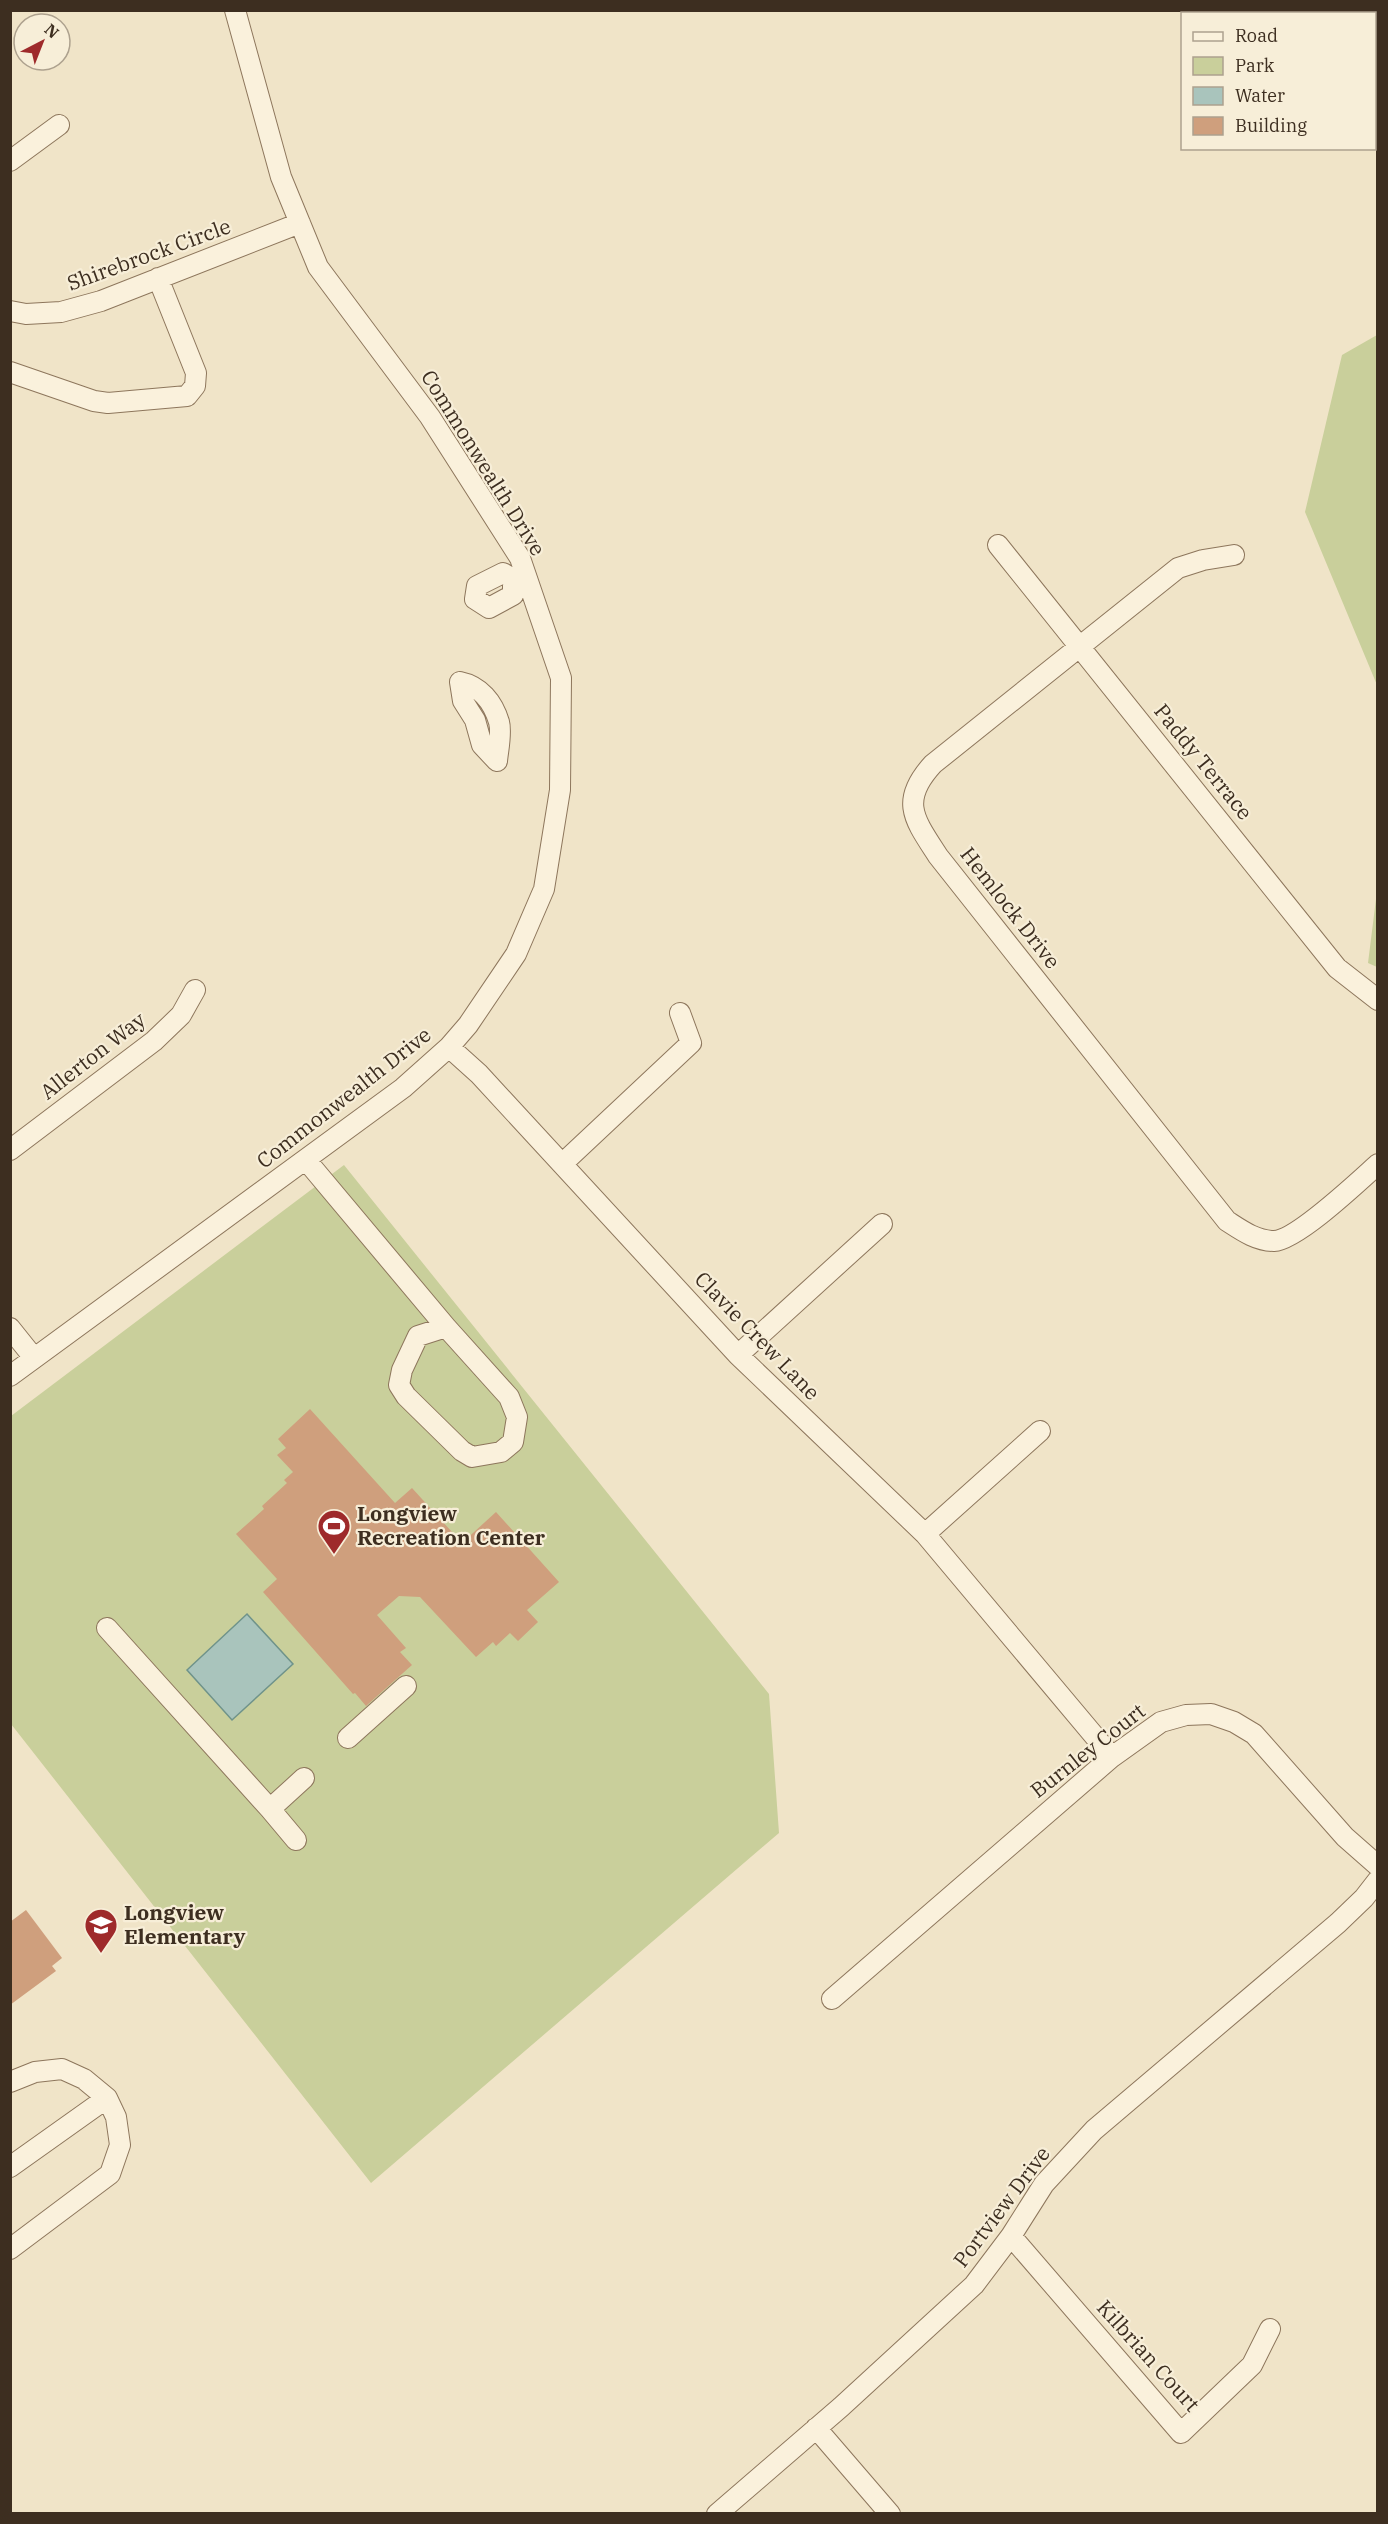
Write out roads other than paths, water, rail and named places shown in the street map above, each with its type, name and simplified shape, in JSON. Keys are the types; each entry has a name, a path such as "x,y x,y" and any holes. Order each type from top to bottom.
{"street":[{"name":"Commonwealth Drive","path":"10,1376 403,1088 449,1047 468,1025 516,954 544,889 560,790 561,678 519,576 520,558 430,417 318,267 281,177 235,10"},
{"path":"14,151 59,125"},
{"name":"Shirebrock Circle","path":"10,310 26,314 61,312 101,301 300,223"},
{"path":"10,372 101,402 187,396 195,386 196,373 158,278"},
{"name":"Paddy Terrace","path":"998,545 1337,968 1377,1000"},
{"name":"Hemlock Drive","path":"1234,555 1203,560 1178,568 933,764 918,781 914,800 915,820 938,856 1227,1221 1249,1235 1275,1241 1290,1234 1332,1205 1377,1164"},
{"name":"Allerton Way","path":"10,1150 154,1041 181,1015 195,990"},
{"path":"562,1164 691,1043 680,1013"},
{"name":"Clavie Crew Lane","path":"449,1047 478,1074 738,1355 925,1534 1112,1757"},
{"path":"306,1160 446,1327 509,1396 517,1418 513,1442 501,1452 472,1456 462,1451 406,1396 399,1385 402,1370 418,1336 446,1327"},
{"path":"738,1355 882,1224"},
{"path":"10,1328 34,1358"},
{"path":"925,1534 1040,1431"},
{"path":"107,1628 296,1840"},
{"path":"348,1738 406,1686"},
{"name":"Burnley Court","path":"832,1999 1112,1757 1161,1722 1186,1715 1211,1714 1234,1722 1254,1734 1345,1837 1377,1866"},
{"path":"270,1809 304,1778"},
{"name":"Portview Drive","path":"717,2514 974,2285 1011,2236 1044,2184 1094,2130 1338,1923 1364,1898 1377,1880"},
{"path":"10,2082 35,2072 62,2069 84,2079 107,2098 116,2117 120,2145 110,2174 10,2249"},
{"path":"10,2167 107,2098"},
{"name":"Kilbrian Court","path":"1011,2236 1181,2433 1252,2365 1270,2329"},
{"path":"816,2428 890,2514"}],"water":[{"path":"247,1614 293,1664 232,1720 187,1670"}],"place":[{"name":"Longview Recreation Center","path":"334,1555"},
{"name":"Longview Elementary","path":"101,1954"}]}
